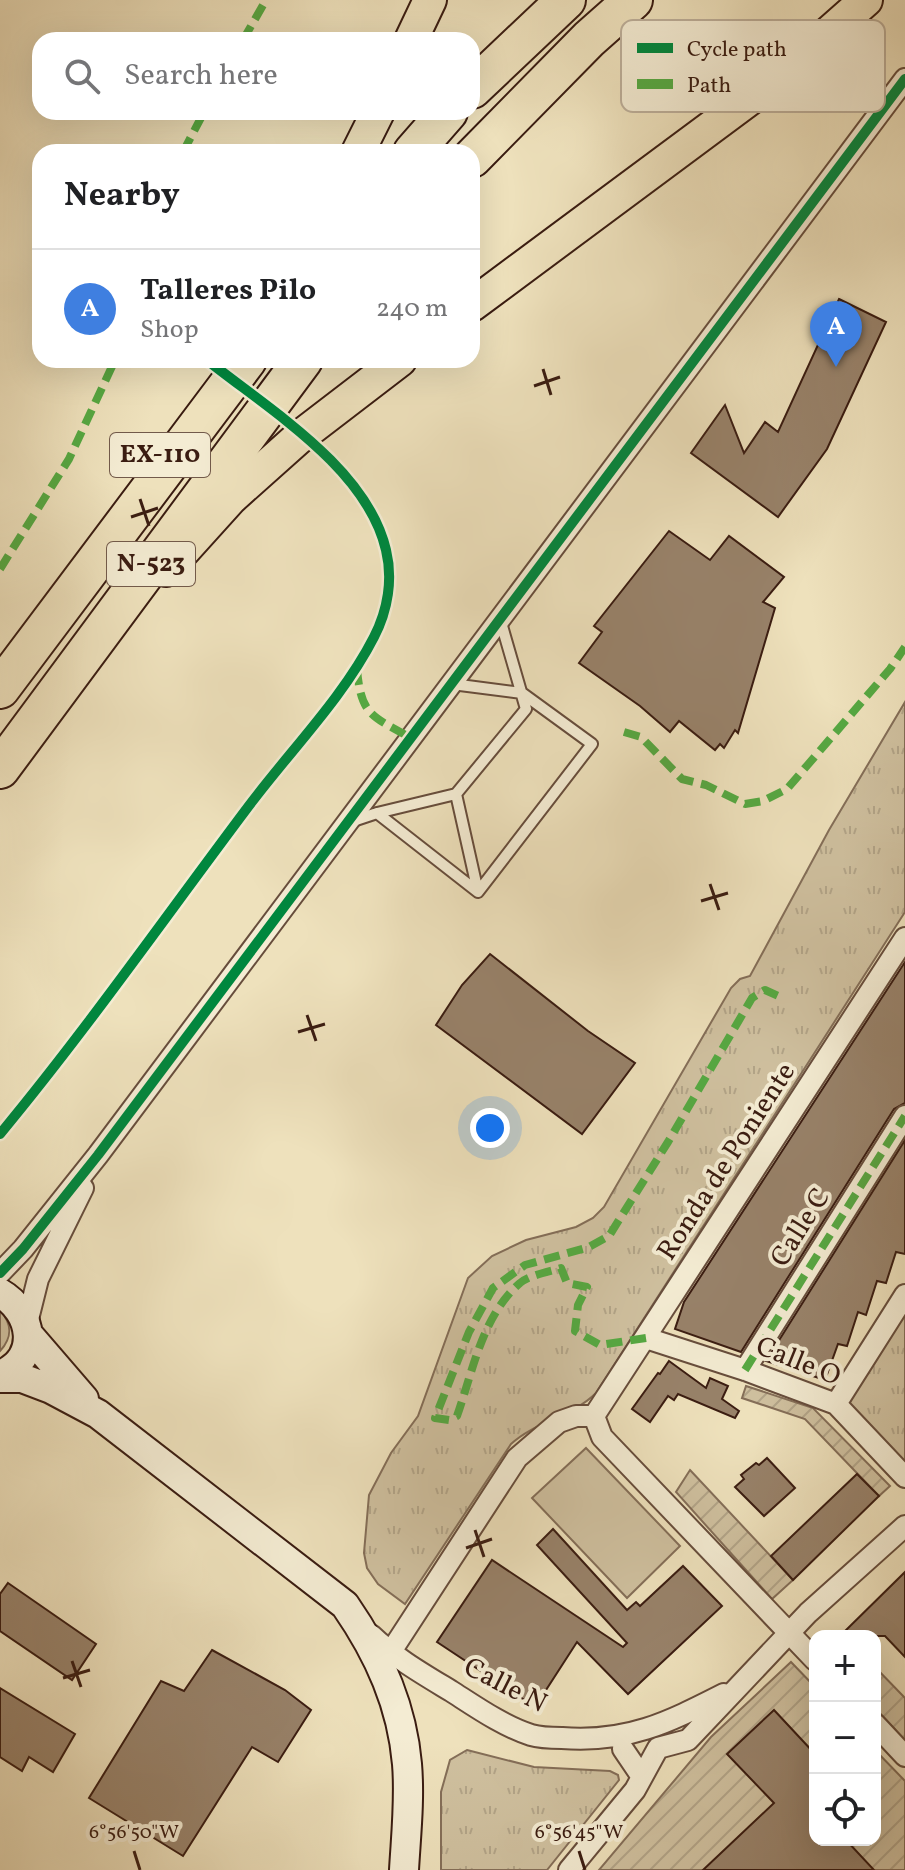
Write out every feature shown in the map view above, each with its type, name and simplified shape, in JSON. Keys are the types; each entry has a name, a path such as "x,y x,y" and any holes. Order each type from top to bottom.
{"highway":[{"path":"480,81 566,0"},
{"path":"480,150 589,39 633,0"},
{"path":"420,144 441,120"},
{"name":"N-523","path":"0,689 241,368"},
{"name":"N-523","path":"0,769 297,368"}],"main road":[{"path":"415,32 430,0"},
{"path":"843,20 866,0"},
{"path":"480,299 732,112"},
{"path":"362,144 374,120"},
{"name":"EX-110","path":"103,554 185,412 218,368"},
{"path":"62,685 231,498 297,439 390,368"},
{"path":"0,1293 22,1311 28,1329 98,1414"},
{"path":"0,1377 20,1359 28,1329"},
{"path":"0,1377 22,1378 51,1389 98,1414 289,1559 353,1615 388,1679 403,1734 408,1767 404,1870"}],"street":[{"path":"885,106 905,79"},
{"path":"0,1273 98,1155 880,112"},
{"name":"Ronda de Poniente","path":"594,1416 905,938"},
{"name":"Calle C","path":"745,1370 905,1116"},
{"path":"28,1329 38,1279 98,1155"},
{"path":"836,1404 905,1295"},
{"name":"Calle O","path":"646,1338 836,1404 905,1477"},
{"path":"394,1647 517,1458 559,1422 576,1416 594,1416 602,1437 809,1654"},
{"path":"535,1737 598,1750 658,1748 688,1740 790,1633 905,1526"},
{"name":"Calle N","path":"353,1615 471,1704 514,1729 535,1737 593,1739 631,1735 671,1721 735,1689"},
{"path":"569,1870 635,1790 658,1748 652,1727"},
{"path":"881,1730 905,1756"},
{"path":"623,1749 642,1777"}],"lane":[{"path":"347,823 456,794 526,709 500,619"},
{"path":"452,684 522,693 592,744 478,892"},
{"path":"456,794 478,892"},
{"path":"377,813 478,892"}],"green space":[{"path":"905,702 905,912 596,1393 576,1408 531,1430 511,1444 405,1604 378,1584 367,1568 364,1553 369,1495 391,1453 418,1416 468,1278 492,1256 526,1240 576,1227 593,1218 604,1207 731,988 740,979 750,976 829,830"},
{"path":"905,1304 905,1467 842,1400"},
{"path":"0,1310 9,1330 7,1341 0,1351"},
{"path":"746,1386 813,1408 890,1486 879,1496 805,1419 742,1398"},
{"path":"586,1448 680,1546 627,1598 532,1498"},
{"path":"690,1470 793,1580 772,1599 676,1492"},
{"path":"791,1662 809,1681 809,1846 881,1846 881,1756 905,1781 905,1870 599,1870 711,1737"},
{"path":"881,1673 905,1698 905,1740 881,1714"},
{"path":"467,1750 534,1767 610,1771 618,1775 619,1780 547,1870 441,1870 441,1792 450,1760"}],"building":[{"path":"839,299 886,322 827,449 778,517 691,453 725,405 744,453 765,422 778,432"},
{"path":"669,531 710,560 729,536 784,577 763,602 775,608 738,733 735,730 724,748 720,744 715,750 679,721 670,732 640,706 579,663 602,632 594,626"},
{"path":"490,954 588,1031 635,1063 582,1134 436,1025 462,985"},
{"path":"905,962 905,1103 894,1109 741,1352 675,1329 684,1302"},
{"path":"905,1140 905,1254 896,1252 886,1283 877,1281 866,1315 858,1312 847,1346 838,1344 825,1380 766,1361"},
{"path":"669,1361 706,1388 710,1378 728,1386 722,1399 739,1411 735,1418 678,1394 674,1400 668,1396 650,1422 632,1409"},
{"path":"767,1458 795,1488 764,1516 735,1487 744,1479 741,1475"},
{"path":"857,1474 879,1496 793,1580 771,1556"},
{"path":"553,1529 627,1610 636,1602 640,1606 683,1566 722,1606 628,1694 577,1642 535,1707 437,1642 492,1560 623,1647 627,1643 537,1545"},
{"path":"905,1572 905,1657 885,1636 881,1636 881,1630 846,1630"},
{"path":"8,1583 96,1644 72,1680 0,1631 0,1594"},
{"path":"212,1650 285,1690 311,1710 278,1762 252,1747 183,1856 89,1798 161,1681 184,1691"},
{"path":"0,1688 75,1734 53,1772 29,1757 22,1771 0,1757"},
{"path":"774,1710 809,1748 809,1846 852,1846 874,1870 703,1870 774,1803 727,1754"}],"marked path":[{"path":"248,32 266,0"},
{"path":"187,144 200,120"},
{"path":"0,569 69,459 111,368"},
{"path":"624,732 641,737 682,779 706,785 745,804 763,801 787,789 890,669 905,647"},
{"path":"357,669 362,697 371,713 411,738"},
{"path":"646,1338 600,1345 575,1331 578,1305 587,1287 567,1283 561,1268 534,1276 520,1283 496,1311 480,1345 457,1416 449,1420 435,1418 469,1332 493,1288 525,1265 589,1247 609,1236 752,998 765,990 783,998"},
{"path":"745,1370 905,1116"}],"cycle path":[{"path":"885,106 905,79"},
{"path":"0,1273 98,1155 880,112"},
{"path":"0,1134 95,1013 248,807 347,682 383,616 389,583 386,550 375,520 359,493 312,443 217,368"}],"place":[{"name":"Talleres Pilo","path":"836,367"}]}
